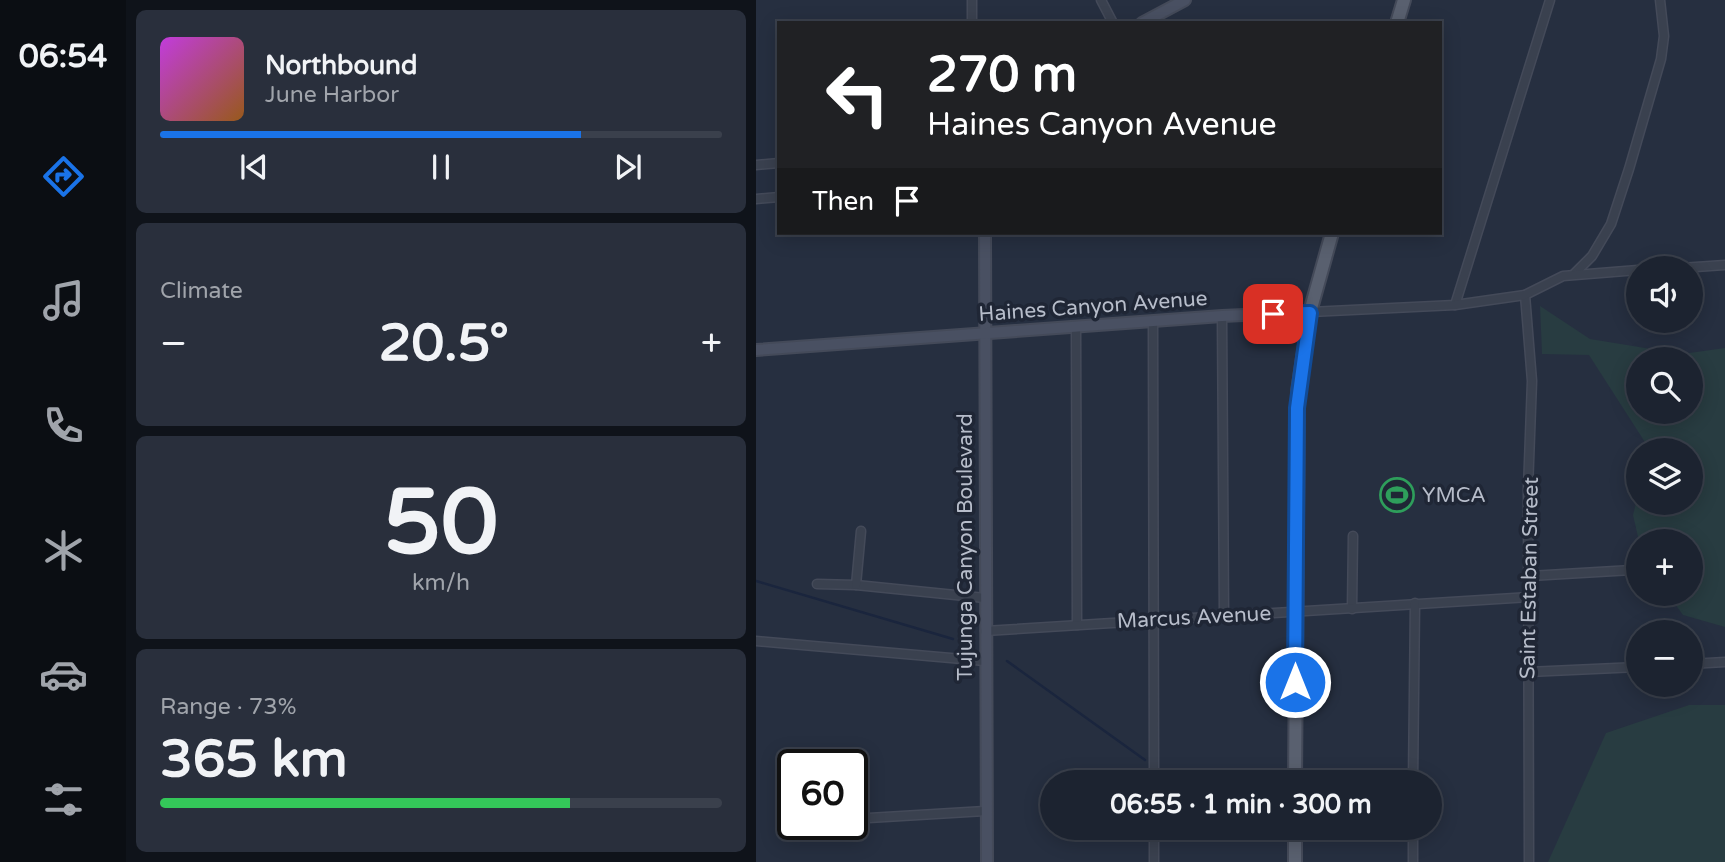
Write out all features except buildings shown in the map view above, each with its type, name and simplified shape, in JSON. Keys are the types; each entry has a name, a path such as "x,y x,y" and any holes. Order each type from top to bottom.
{"main road":[{"path":"1146,21 1185,0"},
{"path":"1398,21 1404,0"},
{"name":"Tujunga Canyon Boulevard","path":"985,235 987,862"},
{"path":"1295,770 1297,408 1310,313 1331,235"},
{"name":"Haines Canyon Avenue","path":"756,350 1222,316 1310,313"},
{"path":"1295,840 1295,862"}],"street":[{"path":"972,0 972,21"},
{"path":"1101,0 1112,21"},
{"path":"1455,306 1550,0"},
{"path":"1574,274 1592,256 1611,224 1629,169 1661,59 1664,36 1660,0"},
{"path":"756,165 777,163"},
{"path":"756,199 777,197"},
{"path":"1703,266 1725,265"},
{"name":"Haines Canyon Avenue","path":"1310,313 1455,306 1525,295 1563,276 1626,271"},
{"name":"Saint Estaban Street","path":"1525,295 1532,382 1528,489 1529,862"},
{"path":"1222,316 1224,615"},
{"path":"1153,322 1154,770"},
{"path":"1076,328 1077,625"},
{"path":"856,584 861,531"},
{"path":"1352,609 1353,536"},
{"path":"1530,576 1626,570"},
{"path":"817,584 856,584 985,597"},
{"name":"Marcus Avenue","path":"985,631 1529,597"},
{"path":"1413,770 1415,603"},
{"path":"756,641 985,661"},
{"path":"1703,664 1725,663"},
{"path":"1528,672 1626,668"},
{"path":"868,818 985,811"},
{"path":"1154,840 1154,862"},
{"path":"1413,840 1413,862"}],"green space":[{"path":"1540,306 1590,339 1639,347 1626,347 1626,413 1589,355 1542,354"},
{"path":"1725,348 1725,627 1683,615 1676,606 1703,606 1703,529 1636,529 1633,515 1703,515 1703,438 1642,438 1633,424 1703,424 1703,351"},
{"path":"1689,705 1725,705 1725,862 1548,862 1606,733"}],"waterway":[{"path":"756,581 953,639"},
{"path":"1007,661 1145,760"}],"place":[{"name":"YMCA","path":"1397,495"}],"route":[{"path":"1273,314 1310,313 1297,408 1295,682"}]}
